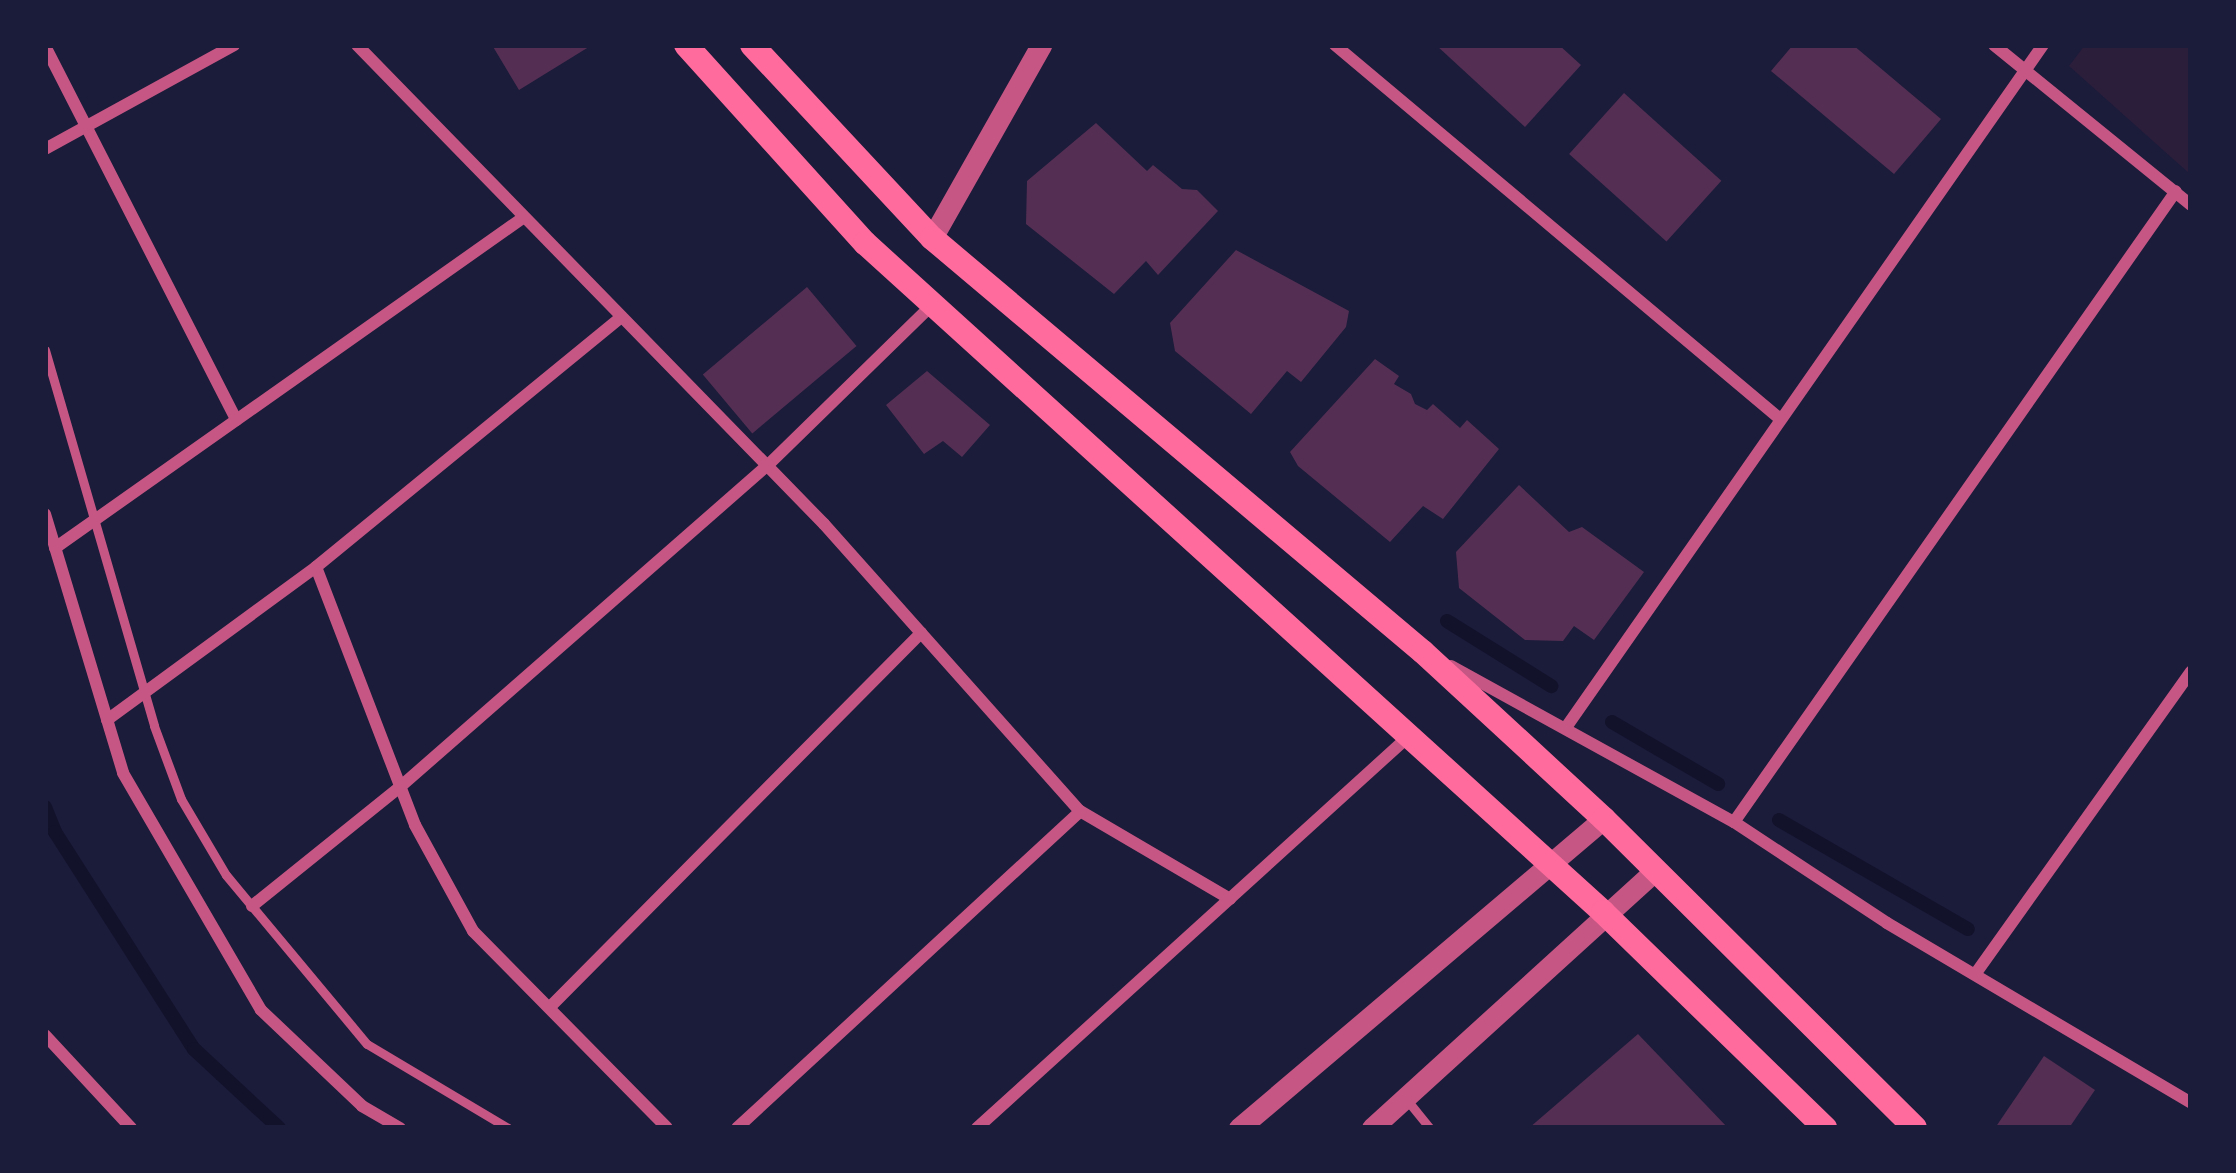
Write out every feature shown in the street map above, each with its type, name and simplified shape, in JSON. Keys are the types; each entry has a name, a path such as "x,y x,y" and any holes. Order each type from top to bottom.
{"main road":[{"path":"686,45 865,242 1603,912 1825,1128"},
{"path":"752,45 932,238 1424,652 1604,819 1915,1128"}],"street":[{"path":"45,149 234,45"},
{"path":"357,45 767,466 1080,811 1230,899"},
{"path":"932,238 1041,45"},
{"path":"1335,45 1779,418"},
{"path":"1994,45 2191,205"},
{"path":"1567,726 2043,45"},
{"path":"45,46 236,420"},
{"path":"1734,822 2176,191"},
{"path":"56,548 524,217"},
{"path":"252,906 400,787 767,466 933,304"},
{"path":"107,720 316,567 621,316"},
{"path":"45,514 123,773 261,1010 362,1106 400,1128"},
{"path":"316,567 400,787 473,931 668,1128"},
{"path":"550,1007 921,633"},
{"path":"1424,652 1567,726 1734,822 1887,923 2191,1103"},
{"path":"1976,973 2191,672"},
{"path":"976,1128 1409,736"},
{"path":"737,1128 1080,811"},
{"path":"1239,1128 1604,819"},
{"path":"1372,1128 1603,912 1654,871"},
{"path":"45,1035 131,1128"}],"lane":[{"path":"45,350 145,693 181,799 226,875 367,1044 508,1128"},
{"path":"1406,1100 1430,1128"}],"shaded area":[{"path":"2085,45 2191,45 2191,175 2069,66"}],"building":[{"path":"492,45 592,45 519,90"},
{"path":"1436,45 1559,45 1581,65 1525,127"},
{"path":"1793,45 1853,45 1941,119 1894,174 1771,71"},
{"path":"1624,93 1721,181 1666,242 1569,154"},
{"path":"1096,123 1147,171 1153,165 1182,189 1197,190 1218,211 1158,275 1146,261 1114,294 1026,224 1027,181"},
{"path":"1236,250 1349,311 1346,327 1301,382 1287,371 1251,414 1175,351 1170,323"},
{"path":"807,287 856,346 752,433 703,374"},
{"path":"1375,359 1399,376 1394,384 1411,394 1415,404 1427,410 1433,404 1460,428 1467,420 1499,449 1443,519 1423,506 1390,542 1298,466 1290,452"},
{"path":"927,371 990,425 962,457 943,441 924,454 886,405"},
{"path":"1519,485 1569,532 1582,527 1644,572 1594,640 1574,626 1563,641 1525,640 1459,588 1456,552"},
{"path":"1638,1034 1728,1128 1529,1128"},
{"path":"2044,1056 2095,1090 2069,1128 1995,1128"}],"waterway":[{"path":"1447,621 1551,686"},
{"path":"1612,722 1718,784"},
{"path":"45,807 55,832 194,1049 279,1128"},
{"path":"1779,820 1968,929"}]}
